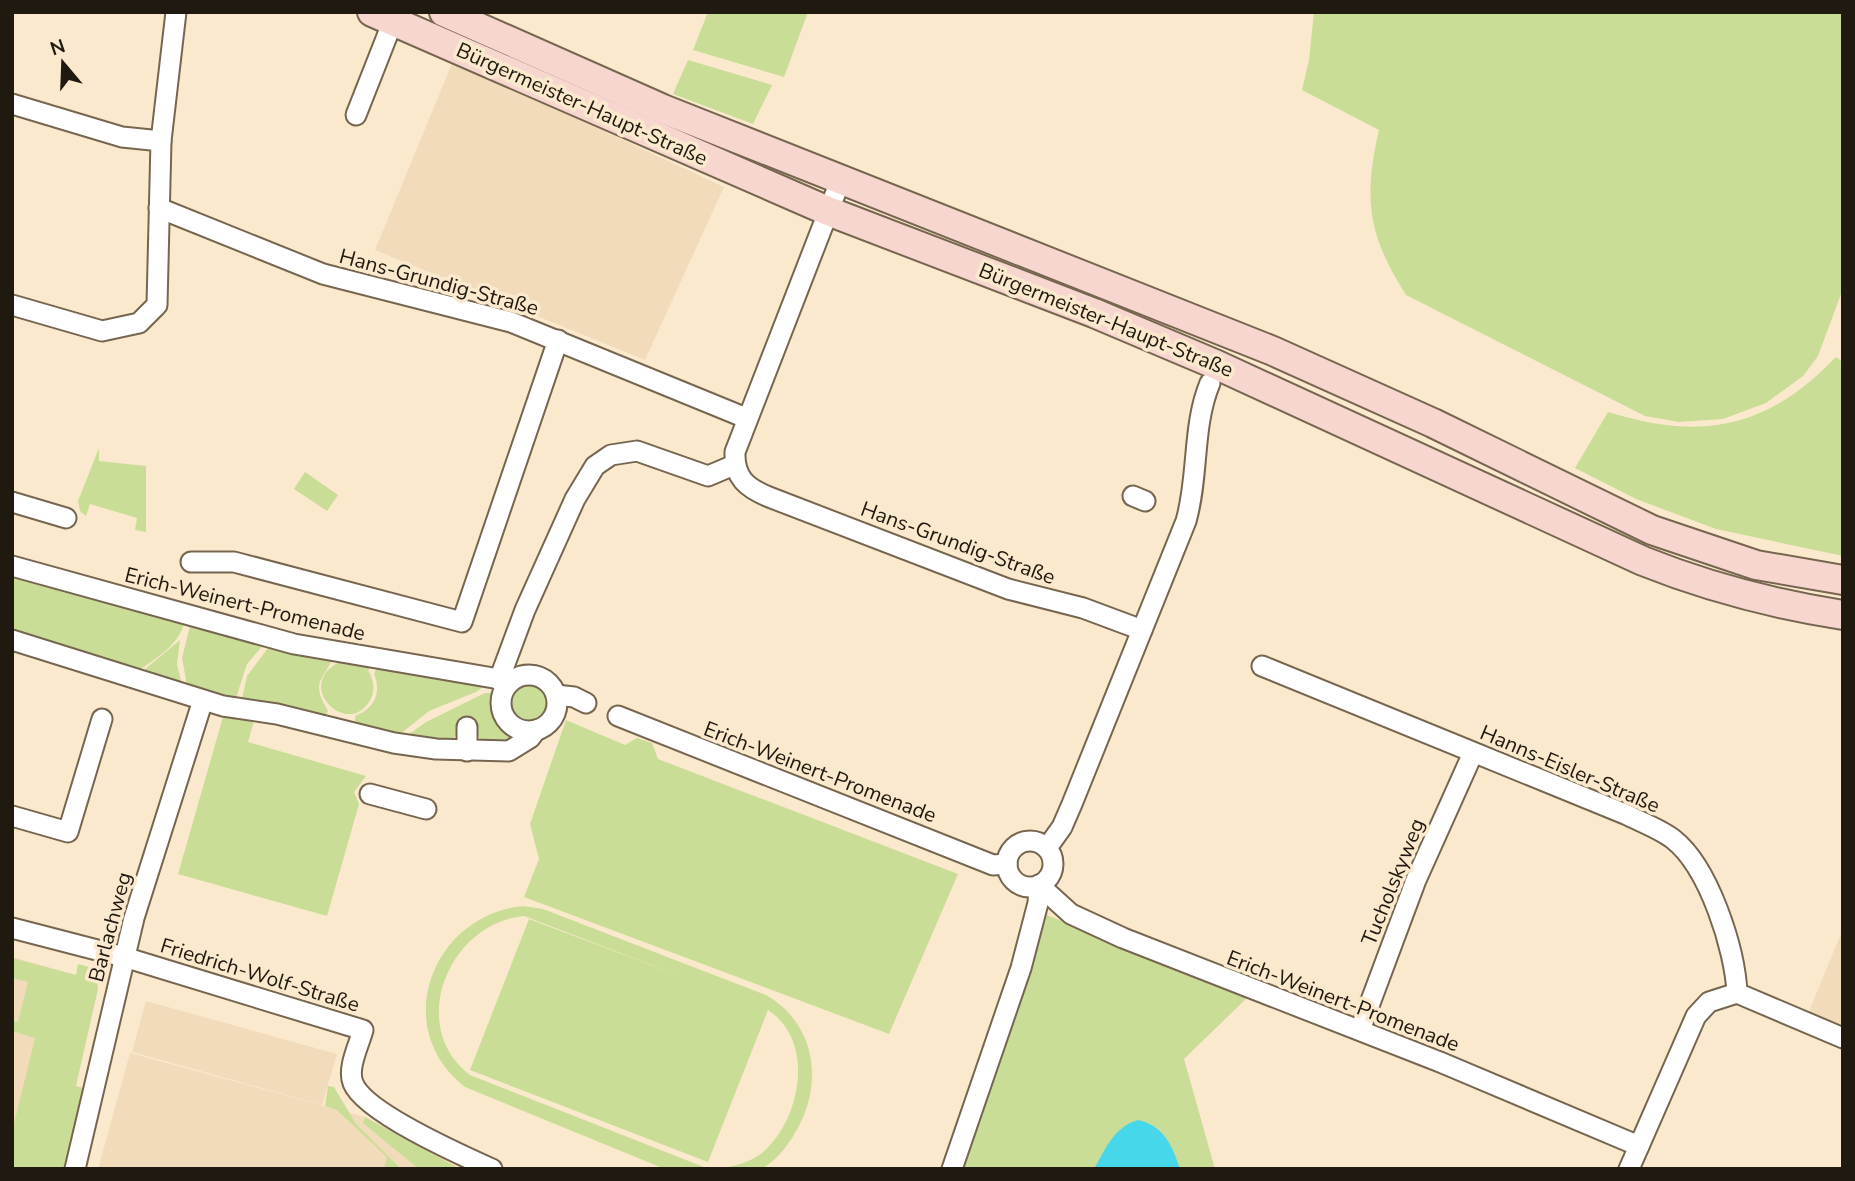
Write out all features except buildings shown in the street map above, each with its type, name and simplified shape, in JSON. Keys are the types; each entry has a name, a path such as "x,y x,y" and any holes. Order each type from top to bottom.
{"street":[{"path":"12,304 103,331 139,323 157,305 161,141 176,12"},
{"name":"Bürgermeister-Haupt-Straße","path":"444,12 663,109 1273,351 1433,423 1652,530 1756,565 1843,580"},
{"path":"356,115 382,17"},
{"name":"Bürgermeister-Haupt-Straße","path":"382,17 828,211 1094,313 1217,365 1643,561 1709,587 1774,603 1843,615"},
{"path":"12,104 122,137 161,141"},
{"path":"536,730 517,728 504,716 502,697 525,610 575,499 595,466 611,455 636,451 708,476 734,465 734,452 841,179"},
{"name":"Hans-Grundig-Straße","path":"159,208 323,274 511,322 747,418"},
{"path":"191,562 234,562 463,622 558,340"},
{"path":"1039,839 1054,865 1049,877 1039,885 1024,886 1012,878 1007,864 1017,845 1023,841 1039,839 1067,815 1193,497 1202,407 1210,383"},
{"name":"Hans-Grundig-Straße","path":"734,465 740,480 753,490 1008,589 1068,607 1083,608 1142,630"},
{"path":"12,502 66,518"},
{"name":"Erich-Weinert-Promenade","path":"12,566 294,644 505,680 528,675 537,676 552,687 556,695 574,697 586,703"},
{"path":"12,640 203,700 277,714 358,736 467,751 509,751 530,738 555,712 556,695"},
{"name":"Hanns-Eisler-Straße","path":"1262,666 1625,814 1673,839 1691,857 1702,875 1731,951 1737,993"},
{"name":"Barlachweg","path":"75,1169 124,957 203,700"},
{"name":"Erich-Weinert-Promenade","path":"618,716 992,864 1007,864"},
{"path":"12,816 68,832 102,719"},
{"path":"467,727 467,751"},
{"name":"Tucholskyweg","path":"1360,1030 1416,880 1474,754"},
{"path":"370,794 426,809"},
{"path":"952,1169 1021,968 1038,903 1039,885"},
{"name":"Erich-Weinert-Promenade","path":"1039,885 1072,914 1082,919 1238,985 1360,1030 1639,1146"},
{"name":"Friedrich-Wolf-Straße","path":"12,928 124,957 363,1030 352,1076 359,1092 401,1123 492,1169"},
{"path":"1629,1169 1696,1016 1709,1002 1737,993 1843,1038"}],"shaded area":[{"path":"453,61 724,187 645,360 375,250"},
{"path":"1843,929 1843,1029 1808,1014"},
{"path":"12,957 76,975 70,1037 41,1169 12,1169"},
{"path":"146,1001 337,1054 322,1105 132,1052"},
{"path":"130,1053 365,1117 460,1169 98,1169"}],"green space":[{"path":"708,12 808,12 784,77 693,50"},
{"path":"1314,12 1843,12 1843,273 1841,294 1818,356 1803,376 1766,403 1723,419 1679,422 1645,416 1406,295 1384,254 1372,216 1371,176 1379,130 1302,90 1309,60"},
{"path":"688,60 772,85 753,124 673,94"},
{"path":"1836,357 1843,362 1843,556 1716,529 1636,499 1575,468 1608,412 1674,426 1731,422 1758,414 1784,400"},
{"path":"99,448 99,461 146,466 146,532 135,530 137,518 90,504 86,516 80,511 78,501"},
{"path":"305,472 338,495 327,511 294,489"},
{"path":"12,570 184,623 171,646 134,674 12,635"},
{"path":"191,622 264,644 247,664 236,698 228,704 188,691 182,658"},
{"path":"180,640 177,665 184,692 138,675"},
{"path":"271,644 334,655 319,686 322,701 328,711 323,724 242,699 247,676"},
{"path":"339,655 373,665 368,670 373,682 373,694 359,712 348,714 337,711 328,704 322,694 321,683 327,672 340,662"},
{"path":"379,663 490,682 476,692 429,711 394,739 356,732 355,716 371,705 377,694 374,674"},
{"path":"528,685 542,690 547,704 542,718 528,723 514,718 509,704 514,690"},
{"path":"485,693 492,693 494,710 500,720 527,732 503,742 484,742 463,722 451,743 401,740 426,722"},
{"path":"225,710 255,717 248,742 366,776 354,792 359,804 327,916 178,874"},
{"path":"566,720 625,745 637,738 652,743 658,759 958,874 889,1034 524,897 539,859 530,824"},
{"path":"523,906 543,909 766,995 783,1007 796,1022 805,1039 812,1076 804,1115 792,1138 776,1158 761,1169 722,1169 748,1161 762,1153 775,1139 794,1101 798,1081 793,1041 783,1024 768,1010 708,1162 470,1070 529,919 691,980 524,916 498,923 475,937 457,956 445,980 439,1005 441,1030 451,1054 470,1075 704,1167 717,1169 665,1169 465,1087 442,1063 429,1035 426,1006 431,978 445,952 465,930 491,914"},
{"path":"1044,914 1251,994 1184,1059 1215,1169 957,1169"},
{"path":"12,958 76,975 78,964 96,969 98,989 76,1086 87,1089 68,1169 12,1169 12,1132 35,1038 12,1031 12,1021 18,1022 28,982 12,978"},
{"path":"328,1086 334,1087 356,1124 401,1169 384,1169 387,1157 337,1110 325,1106"},
{"path":"365,1117 460,1169 419,1169 363,1123"}],"water":[{"path":"1138,1120 1161,1132 1174,1152 1180,1169 1094,1169 1117,1133"}]}
